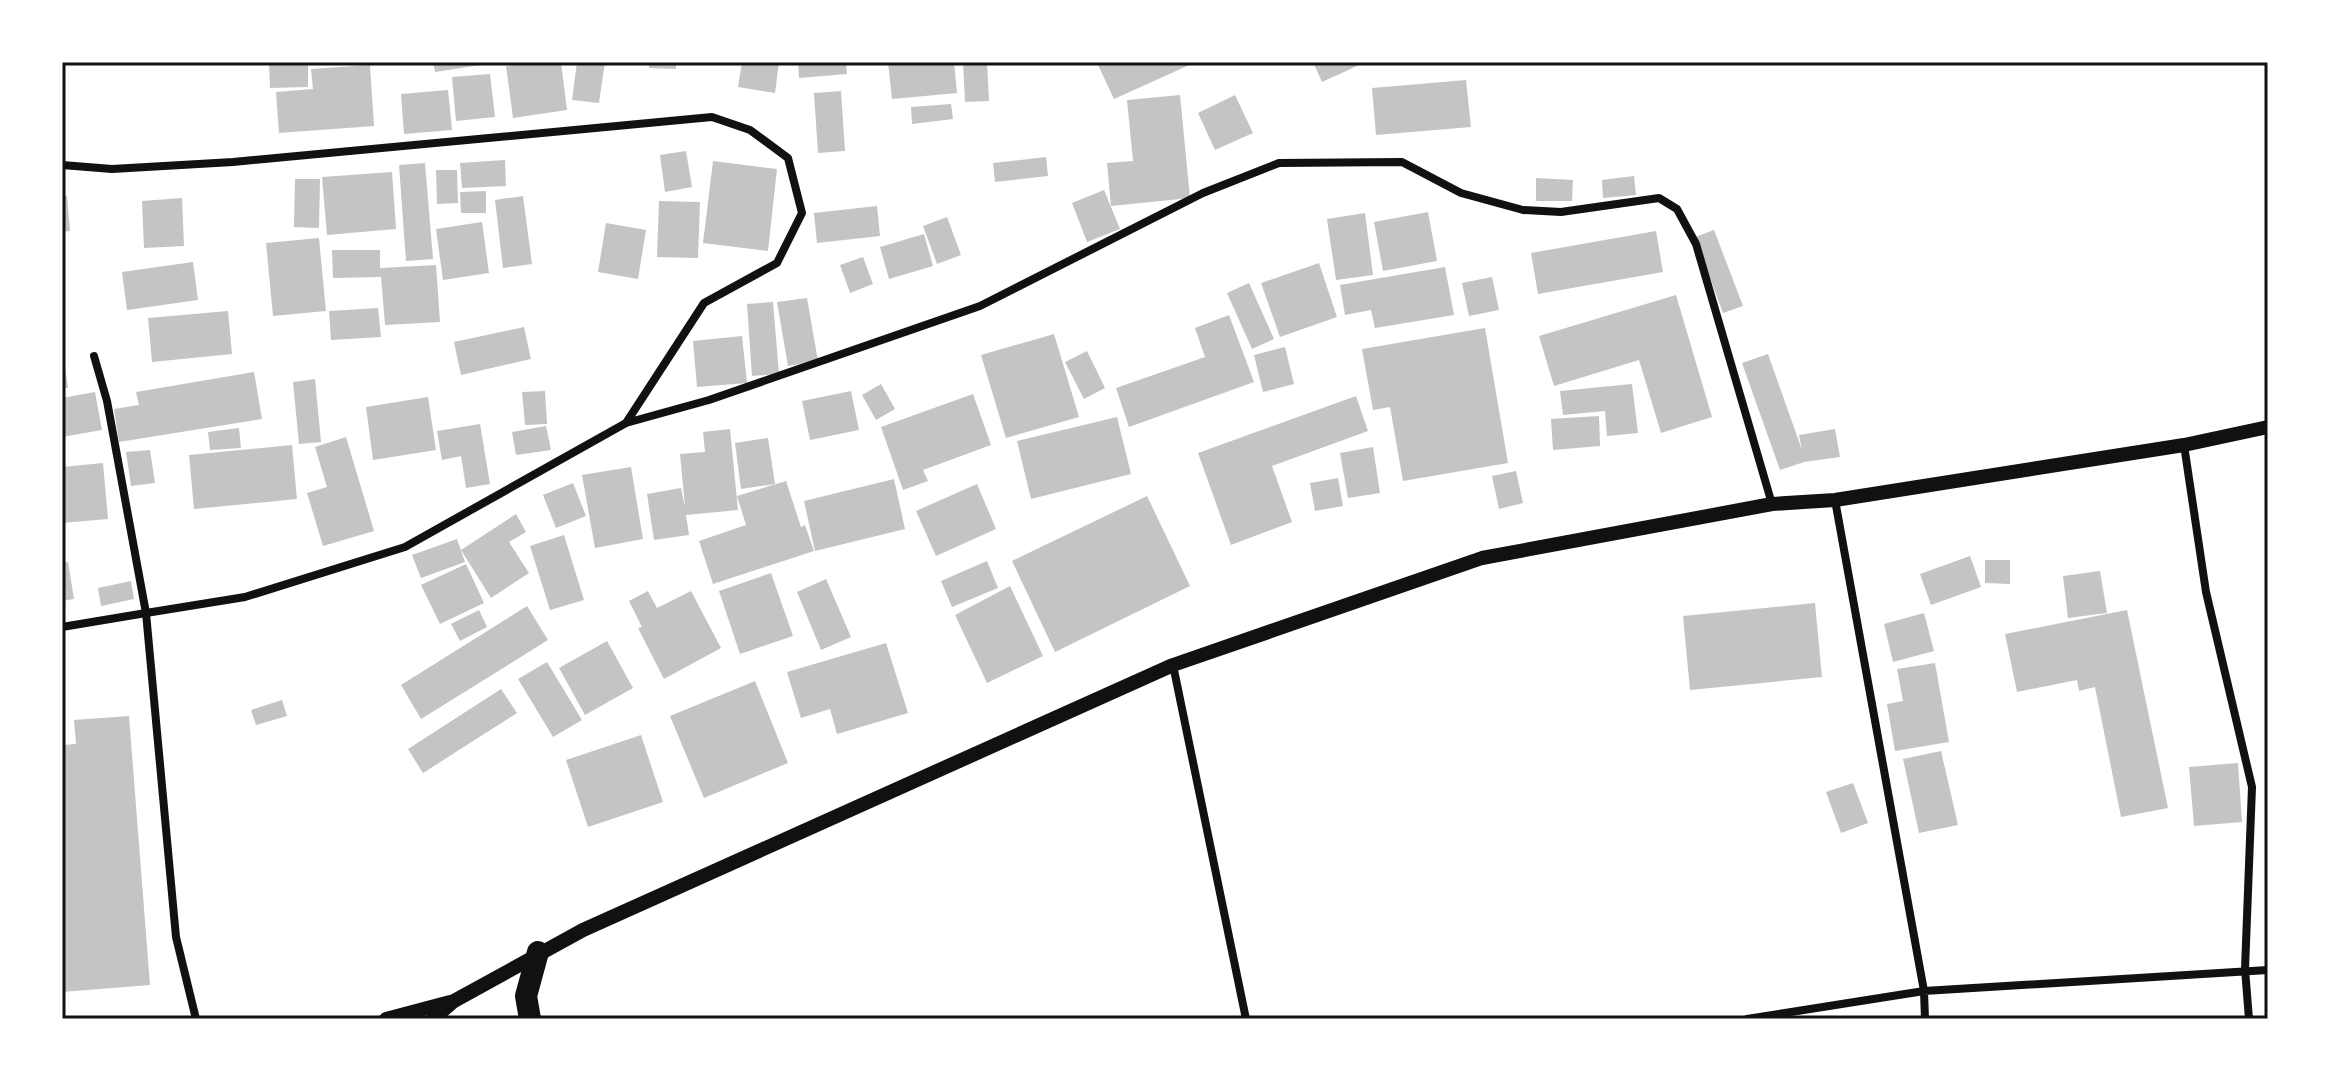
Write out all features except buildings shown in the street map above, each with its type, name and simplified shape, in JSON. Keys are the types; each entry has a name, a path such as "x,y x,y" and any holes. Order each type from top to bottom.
{"highway":[{"path":"530,1019 526,996 538,952"}],"street":[{"path":"62,165 112,169 233,162 712,117 750,130 788,158 802,213 777,263 704,303 626,423"},
{"path":"62,627 245,597 405,547 626,423 709,400 980,306 1203,193 1279,163 1402,162 1461,193 1523,210 1561,212 1659,198 1677,209 1696,244 1772,504"},
{"path":"94,356 107,401 146,613 176,937 196,1019"},
{"path":"433,1019 454,1001 538,952 1173,665 1482,558 1772,504 1835,500 2184,445 2268,427"},
{"path":"2184,445 2206,592 2252,787 2245,969 2249,1019"},
{"path":"1835,500 1924,991 1925,1019"},
{"path":"1173,665 1246,1019"},
{"path":"1747,1019 1924,991 2268,970"},
{"path":"386,1019 454,1001"}]}
